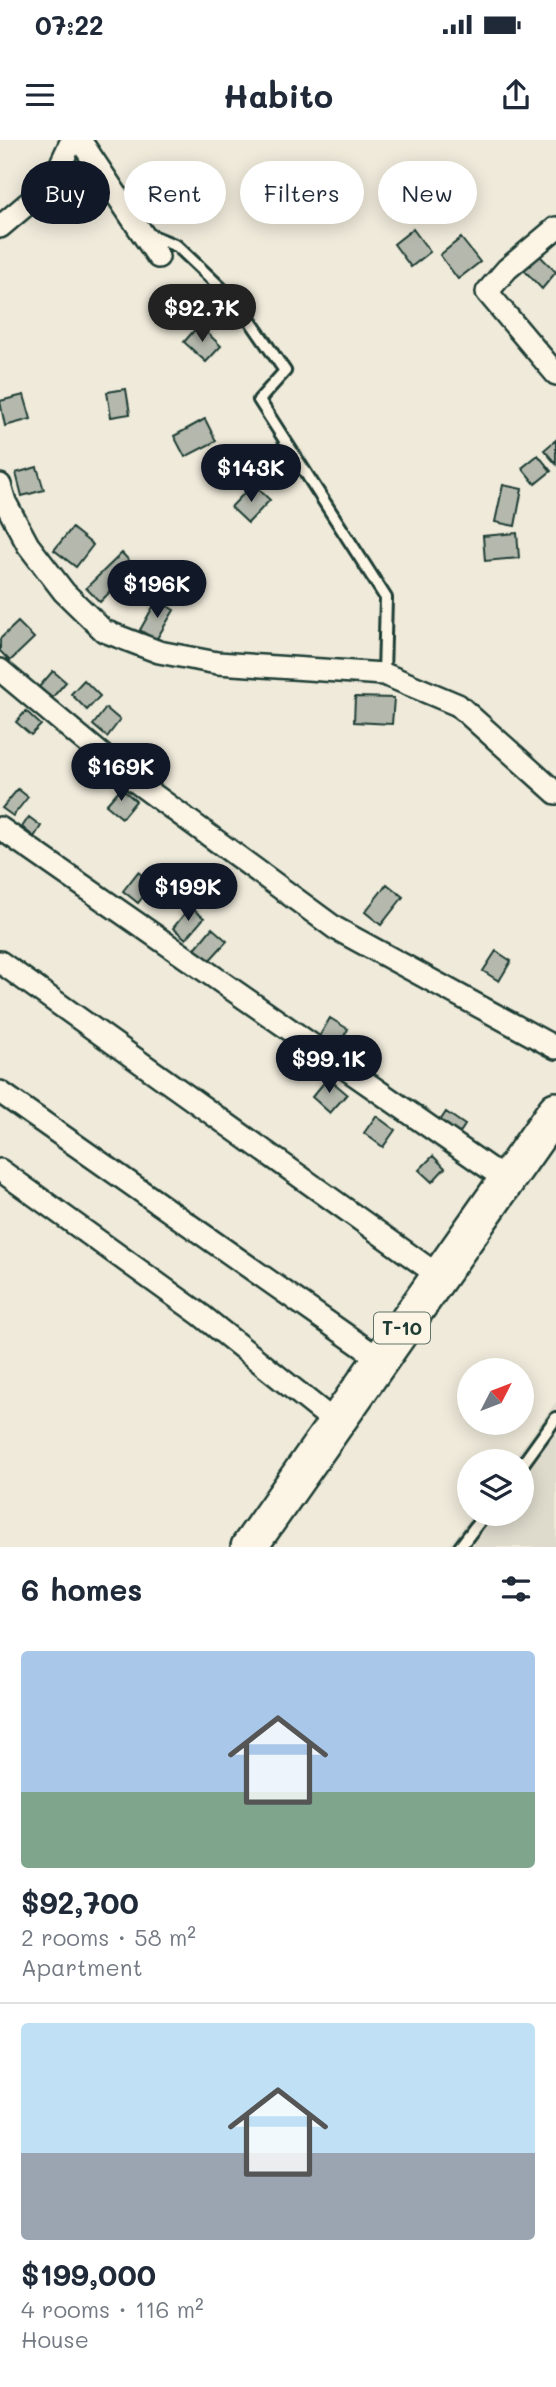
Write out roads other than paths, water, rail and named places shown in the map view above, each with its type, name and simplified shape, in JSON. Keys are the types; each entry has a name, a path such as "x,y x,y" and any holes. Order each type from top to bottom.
{"highway":[{"name":"T-10","path":"249,1547 556,1110"}],"street":[{"path":"0,227 52,183 72,140"},
{"path":"80,140 158,257"},
{"path":"556,228 507,269 486,292 556,374"},
{"path":"0,485 5,502 28,545 64,593 104,631 159,652 218,663 384,674 458,705 556,793"},
{"path":"0,670 120,770 335,928 556,1048"},
{"path":"0,828 506,1180"},
{"path":"0,962 439,1276"},
{"path":"0,1092 380,1359"},
{"path":"0,1170 201,1315 336,1423"}],"lane":[{"path":"141,231 177,246 240,306 285,371 259,400 386,598 384,674"},
{"path":"534,1449 556,1418"},
{"path":"460,1547 476,1526"}]}
